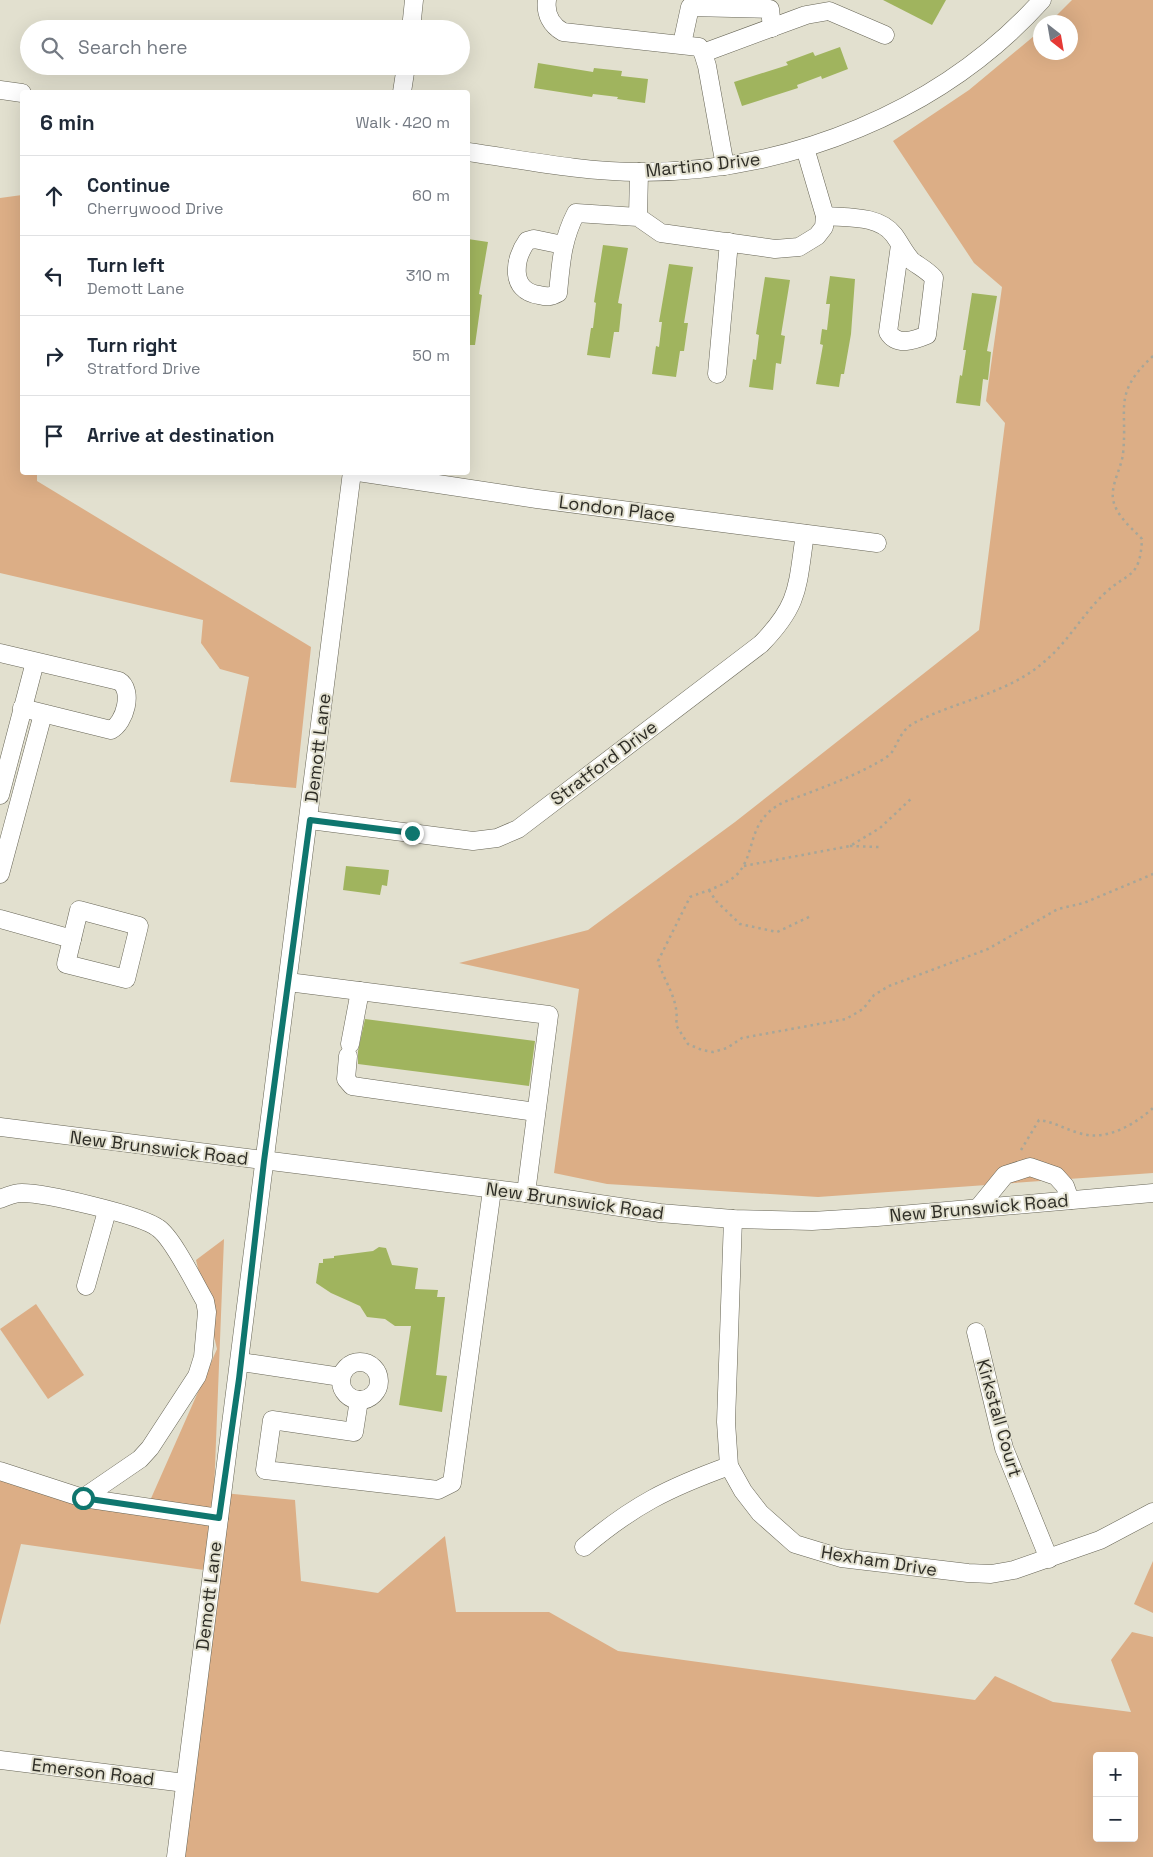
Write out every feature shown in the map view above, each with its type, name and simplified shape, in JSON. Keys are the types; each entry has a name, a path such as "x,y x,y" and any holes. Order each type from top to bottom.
{"street":[{"path":"412,20 414,0"},
{"path":"547,0 547,16 556,28 563,32 699,47 703,53 725,166"},
{"name":"Martino Drive","path":"470,152 604,171 639,172 749,163 805,148 851,132 919,99 997,44 1042,0"},
{"path":"682,44 690,7 770,9 772,28"},
{"path":"703,53 829,10 885,34"},
{"path":"402,90 405,75"},
{"path":"0,90 20,93"},
{"path":"563,245 566,232 576,213 638,217 661,234 775,249 799,247 817,236 824,227 825,216 805,148"},
{"path":"638,217 639,172"},
{"path":"825,216 875,221 884,224 900,245 912,261 927,270 934,278 927,335 912,342 897,340 888,332 900,245"},
{"path":"717,374 729,242"},
{"name":"Demott Lane","path":"176,1857 264,1161 310,820 352,475"},
{"name":"London Place","path":"378,475 537,499 877,543"},
{"name":"Stratford Drive","path":"310,820 473,841 497,838 518,828 761,644 780,624 789,611 796,593 805,534"},
{"path":"0,653 119,681 124,684 127,695 120,722 112,730 22,708"},
{"path":"0,795 35,662"},
{"path":"0,874 42,714"},
{"path":"79,910 139,926 126,979 66,964 72,939 79,910"},
{"path":"0,919 72,939"},
{"path":"288,982 549,1015 526,1193"},
{"path":"360,991 346,1078 352,1086 536,1112"},
{"name":"New Brunswick Road","path":"0,1127 526,1193 660,1213 733,1219 812,1221 1153,1193"},
{"path":"978,1208 1005,1175 1030,1167 1056,1176 1065,1186 1070,1200"},
{"path":"359,1400 354,1432 272,1420 265,1470 438,1490 452,1483 492,1190"},
{"path":"0,1200 10,1195 21,1193 45,1195 150,1223 166,1235 205,1302 206,1321 203,1357 197,1376 150,1448 140,1459 83,1498"},
{"path":"86,1286 107,1211"},
{"name":"Hexham Drive","path":"733,1219 726,1422 729,1466 742,1491 766,1519 796,1544 841,1558 968,1573 1014,1570 1100,1540 1153,1512"},
{"name":"Kirkstall Court","path":"976,1332 1004,1448 1048,1559"},
{"path":"240,1362 341,1377"},
{"path":"359,1362 371,1365 376,1369 380,1381 376,1393 365,1400 359,1400 347,1395 343,1390 341,1377 347,1366 359,1362"},
{"path":"584,1547 617,1519 648,1499 683,1483 729,1466"},
{"path":"0,1471 83,1498 219,1518"},
{"name":"Emerson Road","path":"0,1760 185,1783"}],"path":[{"path":"1153,356 1133,377 1125,394 1122,456 1113,498 1122,519 1142,539 1141,555 1137,567 1125,580 1105,593 1063,644 1043,663 1022,677 981,697 912,724 900,734 891,753 876,764 854,775 789,799 770,811 753,833 743,866 728,880 710,890 690,897 658,961 663,977 675,998 678,1011 676,1025 688,1044 713,1052 727,1048 742,1038 757,1034 846,1018 863,1009 874,995 889,986 988,949 1058,909 1084,902 1153,874"},
{"path":"850,846 880,828 913,797"},
{"path":"743,866 850,846 879,847"},
{"path":"710,890 716,901 740,924 777,932 811,916"},
{"path":"1021,1150 1039,1120 1052,1122 1079,1134 1099,1136 1115,1132 1139,1119 1153,1108"}],"shaded area":[{"path":"1072,0 1153,0 1153,1173 818,1197 607,1184 554,1173 579,989 459,963 588,930 735,822 979,630 1005,423 986,401 1002,287 974,263 893,141 969,90 1033,37 1033,60 1078,60 1078,15 1057,15"},
{"path":"20,195 20,475 37,475 37,481 311,647 296,788 230,782 249,677 220,669 201,643 203,620 0,573 0,198"},
{"path":"224,1239 214,1492 295,1500 301,1581 378,1593 445,1536 456,1612 549,1612 618,1651 975,1700 995,1676 1053,1702 1131,1712 1111,1660 1132,1632 1153,1637 1153,1857 172,1857 204,1570 21,1544 0,1625 0,1474 145,1512 217,1349 196,1260"},
{"path":"36,1304 84,1375 48,1399 0,1329"},
{"path":"1153,1561 1153,1613 1134,1604"}],"building":[{"path":"883,0 946,0 932,25"},
{"path":"840,47 848,69 822,79 821,76 797,85 798,88 742,106 734,82 788,65 786,62 813,52 815,56"},
{"path":"538,63 593,72 594,68 622,71 621,76 648,79 645,103 617,99 618,97 593,94 592,97 534,88"},
{"path":"470,239 488,242 479,294 482,295 475,345 470,345"},
{"path":"603,245 628,248 618,303 622,304 619,332 614,332 610,358 587,355 591,328 593,328 596,303 594,302"},
{"path":"669,264 693,267 684,323 688,323 684,351 680,351 676,377 652,374 656,346 659,347 662,322 659,322"},
{"path":"830,276 855,279 851,334 844,374 841,374 839,387 816,384 823,345 820,344 822,329 827,330 830,304 826,304"},
{"path":"765,277 790,280 781,335 785,336 781,364 776,363 773,390 749,387 753,359 756,360 759,335 756,334"},
{"path":"972,293 997,296 987,351 991,352 988,380 983,379 980,406 956,403 966,350 963,350"},
{"path":"346,866 389,870 387,886 382,885 380,895 343,890"},
{"path":"365,1019 535,1041 529,1086 358,1064 358,1051"},
{"path":"379,1247 386,1248 392,1265 418,1268 415,1289 438,1290 437,1297 445,1297 436,1375 447,1376 442,1412 399,1405 411,1326 395,1326 385,1319 367,1317 360,1306 331,1293 316,1283 319,1263 323,1263 323,1259 373,1251"}],"route":[{"path":"83,1498 219,1518 239,1379 264,1161 310,820 412,833"}]}
